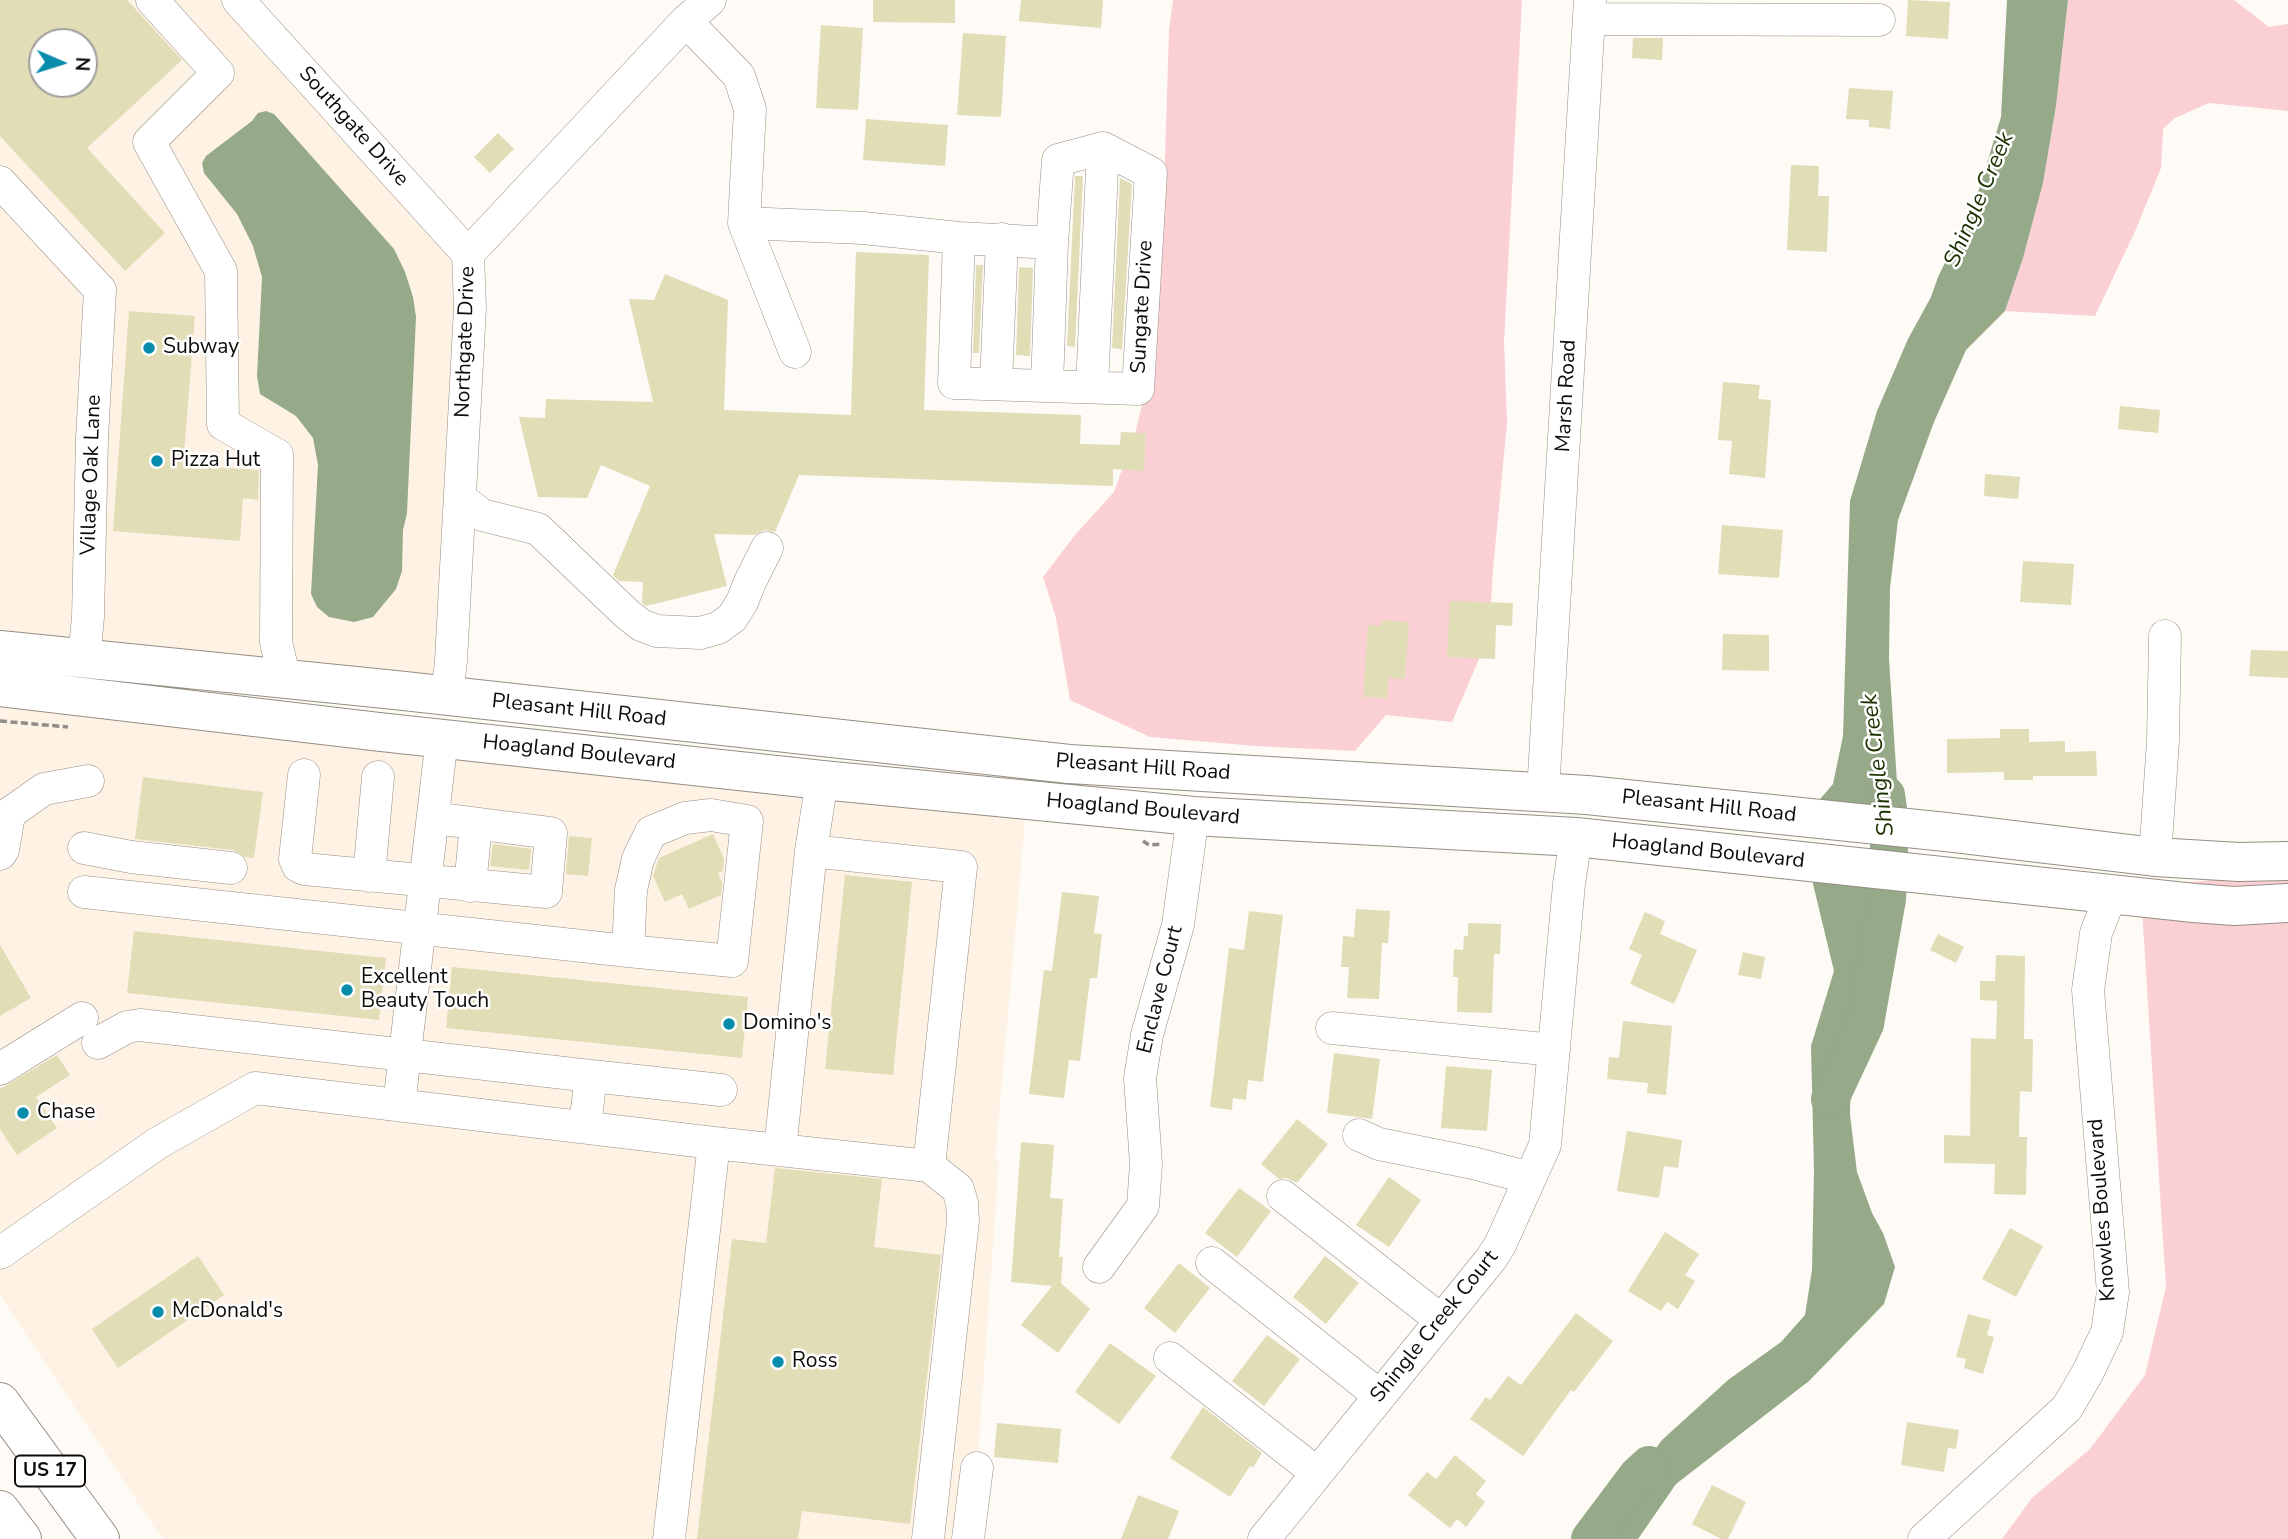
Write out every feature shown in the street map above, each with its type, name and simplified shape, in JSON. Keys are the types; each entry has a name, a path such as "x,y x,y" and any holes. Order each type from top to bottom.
{"main road":[{"name":"Pleasant Hill Road","path":"0,650 1069,764 1543,792 1946,832 2155,857 2239,862 2288,861"},
{"path":"0,670 40,674 65,671 84,660"},
{"name":"Hoagland Boulevard","path":"0,687 822,780 1193,816 1576,837 2111,895 2234,906 2288,903"},
{"path":"442,738 447,696"},
{"path":"1433,828 1501,816 1516,810 1543,792"},
{"path":"1576,837 1592,823 1609,814 1655,802"},
{"path":"2111,895 2132,881 2150,875 2288,861"},
{"name":"US 17","path":"0,1402 100,1539"}],"street":[{"path":"152,0 218,73 149,142 221,271 223,424 277,455 276,642 285,680"},
{"name":"Southgate Drive","path":"238,0 468,254"},
{"name":"Northgate Drive","path":"447,696 470,308 468,254 686,21 710,0"},
{"path":"1590,10 1879,20"},
{"name":"Marsh Road","path":"1543,792 1590,10"},
{"path":"686,21 739,76 750,109 744,223 795,352"},
{"path":"1047,386 1058,160 1103,148 1092,387"},
{"name":"Sungate Drive","path":"959,238 954,383 1138,389 1151,173 1103,148"},
{"name":"Village Oak Lane","path":"0,182 100,290 92,439 88,617 84,660"},
{"path":"744,223 863,228 959,238 1052,243"},
{"path":"996,384 1002,239"},
{"path":"460,498 482,515 538,528 626,614 641,625 657,631 700,633 718,628 732,618 743,602 767,548"},
{"path":"2155,857 2163,741 2165,636"},
{"path":"399,1105 442,738"},
{"path":"304,775 295,859 298,866 304,869 546,892 551,833 433,818"},
{"path":"369,876 378,777"},
{"path":"780,1150 811,851 822,780"},
{"path":"0,855 5,842 4,818 44,789 88,781"},
{"path":"84,892 628,951 732,961 747,821 711,815 685,818 651,832 638,859 631,890 628,951"},
{"name":"Enclave Court","path":"1099,1267 1143,1206 1146,1164 1140,1078 1147,1035 1178,925 1193,816"},
{"path":"470,886 476,824"},
{"name":"Shingle Creek Court","path":"1264,1539 1500,1245 1545,1145 1569,884 1576,837"},
{"path":"84,848 131,857 231,868"},
{"path":"811,851 961,867 929,1166"},
{"name":"Knowles Boulevard","path":"1924,1539 2067,1408 2107,1332 2113,1292 2088,990 2096,933 2111,895"},
{"path":"0,1069 90,1030 139,1025 721,1090"},
{"path":"1332,1028 1554,1050"},
{"path":"585,1126 591,1076"},
{"path":"0,1253 158,1143 256,1088 929,1166 958,1189 963,1221 928,1539"},
{"path":"1359,1135 1380,1144 1530,1178"},
{"path":"668,1539 714,1143"},
{"path":"1283,1196 1441,1320"},
{"path":"1212,1263 1380,1396"},
{"path":"1170,1359 1317,1473"},
{"path":"968,1539 977,1468"}],"shaded area":[{"path":"0,0 228,0 463,263 435,684 0,639"},
{"path":"1173,0 1522,0 1504,342 1507,423 1489,636 1452,722 1386,715 1355,751 1256,746 1150,737 1070,700 1056,618 1043,577 1075,535 1114,492 1135,434 1154,355 1162,252 1169,31"},
{"path":"2068,0 2234,0 2269,27 2288,24 2288,111 2209,103 2175,118 2163,129 2161,168 2095,316 2005,311 2023,258 2043,183 2056,106"},
{"path":"0,698 1026,811 995,1160 999,1161 972,1539 164,1539 0,1295"},
{"path":"2288,872 2288,892 2153,886"},
{"path":"2142,909 2288,914 2288,1539 2002,1539 2032,1498 2090,1449 2145,1375 2166,1287"}],"water":[{"path":"2007,0 2068,0 2056,106 2043,183 2023,258 2005,311 1966,350 1934,422 1898,520 1890,588 1889,659 1897,783 1895,815 1820,807 1821,798 1833,784 1843,736 1850,501 1877,411 1908,339 1931,297 1976,199 2001,117"},
{"path":"266,111 274,114 394,249 413,297 416,317 402,571 396,589 373,617 354,622 329,617 317,607 311,594 318,465 313,438 296,416 260,394 257,376 262,277 253,246 237,214 204,173 202,163 206,156 252,121 258,113"},
{"path":"1815,875 1886,882 1862,966 1851,1056 1850,1115 1857,1172 1895,1267 1884,1304 1809,1381 1676,1484 1638,1539 1595,1539 1619,1498 1662,1440 1728,1380 1781,1342 1805,1315 1812,1270 1814,1171 1811,1046 1834,971 1813,884"}],"building":[{"path":"0,0 127,0 182,60 87,148 165,233 125,271 0,136"},
{"path":"873,0 955,0 955,23 873,22"},
{"path":"1021,0 1103,0 1101,28 1019,21"},
{"path":"1908,0 1950,2 1948,39 1906,36"},
{"path":"821,25 863,28 858,110 816,108"},
{"path":"963,33 1006,36 1001,117 957,115"},
{"path":"1633,38 1663,38 1662,60 1632,58"},
{"path":"1849,88 1893,91 1890,129 1869,127 1869,120 1846,119"},
{"path":"866,119 948,125 945,166 863,160"},
{"path":"498,133 514,149 490,173 474,157"},
{"path":"1791,165 1819,166 1818,196 1829,196 1827,252 1787,250"},
{"path":"1075,176 1083,176 1075,347 1067,346"},
{"path":"1120,178 1132,184 1122,349 1112,348"},
{"path":"856,252 929,255 924,410 1081,415 1080,444 1120,445 1121,432 1146,433 1144,471 1113,469 1113,486 799,475 775,532 765,530 755,535 714,534 727,586 646,606 642,603 643,582 619,581 613,575 650,486 601,465 587,498 538,497 519,417 545,418 546,399 653,402 629,299 654,300 665,274 728,300 724,410 851,415"},
{"path":"976,265 983,265 979,353 973,353"},
{"path":"1019,267 1033,268 1030,356 1016,355"},
{"path":"129,311 195,316 183,465 259,470 258,500 243,498 240,541 113,531"},
{"path":"1723,382 1760,385 1758,399 1771,400 1765,478 1729,474 1732,441 1718,440"},
{"path":"2120,406 2160,410 2158,433 2118,429"},
{"path":"1985,474 2020,477 2018,499 1984,496"},
{"path":"1722,525 1783,530 1779,578 1718,574"},
{"path":"2023,561 2074,564 2071,605 2020,602"},
{"path":"1450,601 1513,603 1512,626 1496,625 1495,659 1447,657"},
{"path":"1382,620 1409,622 1405,679 1389,678 1387,698 1363,697 1368,625 1381,626"},
{"path":"1723,634 1769,635 1769,671 1722,670"},
{"path":"2251,650 2288,651 2288,678 2249,676"},
{"path":"2000,729 2029,729 2029,742 2065,741 2065,752 2096,751 2097,776 2033,776 2033,780 2004,780 2004,772 1947,773 1947,739 2000,738"},
{"path":"143,777 263,792 254,858 245,857 233,850 135,839"},
{"path":"713,834 724,859 723,871 718,873 722,883 721,895 689,909 682,894 665,902 653,876 659,858"},
{"path":"569,836 592,838 588,876 566,874"},
{"path":"493,844 531,849 529,870 490,866"},
{"path":"845,875 912,882 893,1075 825,1069"},
{"path":"1062,892 1099,896 1094,933 1102,934 1097,978 1090,978 1080,1061 1069,1060 1064,1098 1029,1094 1044,970 1052,971"},
{"path":"1356,909 1390,911 1388,943 1382,943 1379,999 1347,998 1349,967 1341,967 1343,936 1354,937"},
{"path":"1249,911 1283,915 1263,1082 1248,1080 1246,1100 1233,1098 1232,1110 1210,1107 1229,948 1244,950"},
{"path":"1645,912 1665,921 1660,934 1697,950 1674,1004 1630,984 1642,955 1629,949"},
{"path":"1468,923 1501,924 1500,954 1494,954 1492,1013 1457,1012 1458,977 1453,977 1454,949 1463,950 1464,936 1468,936"},
{"path":"134,931 386,958 379,1020 127,993"},
{"path":"1938,934 1964,947 1956,963 1930,950"},
{"path":"0,945 31,998 0,1016"},
{"path":"1743,952 1765,957 1761,979 1738,975"},
{"path":"1996,955 2025,956 2024,1039 2033,1039 2032,1092 2020,1091 2019,1137 2027,1137 2026,1195 1994,1194 1995,1164 1944,1163 1944,1135 1970,1136 1971,1038 1996,1039 1997,1001 1980,1000 1980,981 1995,981"},
{"path":"452,967 748,997 742,1058 446,1028"},
{"path":"1623,1021 1672,1026 1666,1095 1647,1093 1648,1083 1607,1079 1609,1057 1619,1058"},
{"path":"1334,1053 1380,1059 1372,1119 1327,1113"},
{"name":"Chase","path":"57,1055 70,1075 36,1097 57,1128 17,1155 0,1129 0,1089"},
{"path":"1446,1066 1492,1070 1487,1131 1441,1128"},
{"path":"1297,1119 1328,1144 1297,1183 1286,1178 1279,1179 1261,1164"},
{"path":"1627,1131 1682,1140 1678,1168 1664,1166 1659,1198 1617,1191"},
{"path":"1021,1142 1054,1145 1050,1198 1063,1199 1059,1257 1063,1257 1061,1283 1090,1309 1058,1353 1021,1325 1052,1286 1011,1282"},
{"path":"775,1168 882,1179 874,1247 941,1255 910,1524 802,1511 798,1539 697,1539 732,1239 766,1243"},
{"path":"1389,1177 1421,1200 1389,1247 1356,1225"},
{"path":"1239,1188 1271,1211 1237,1257 1205,1233"},
{"path":"2010,1228 2043,1246 2016,1297 1982,1279"},
{"path":"1665,1232 1699,1254 1685,1275 1695,1281 1678,1309 1667,1302 1661,1311 1628,1291"},
{"name":"McDonald's","path":"198,1256 224,1295 118,1368 92,1329"},
{"path":"1325,1256 1359,1283 1326,1324 1293,1297"},
{"path":"1179,1263 1210,1288 1175,1333 1144,1308"},
{"path":"1576,1313 1613,1341 1574,1392 1571,1390 1523,1456 1470,1419 1486,1397 1490,1400 1508,1376 1521,1385"},
{"path":"1968,1314 1991,1320 1987,1335 1994,1337 1983,1374 1964,1368 1966,1359 1956,1357"},
{"path":"1267,1335 1300,1359 1264,1406 1232,1381"},
{"path":"1110,1343 1156,1376 1119,1424 1075,1392"},
{"path":"1203,1407 1262,1453 1230,1497 1170,1458"},
{"path":"1907,1422 1959,1430 1956,1449 1948,1448 1944,1472 1901,1465"},
{"path":"997,1423 1061,1429 1058,1463 994,1457"},
{"path":"1455,1455 1486,1481 1476,1494 1485,1502 1466,1527 1457,1519 1450,1528 1408,1495 1427,1472 1436,1479"},
{"path":"1712,1485 1746,1502 1728,1539 1721,1539 1692,1524"},
{"path":"1138,1495 1179,1511 1168,1539 1121,1539"}],"waterway":[{"name":"Shingle Creek","path":"1830,1099 1865,1024 1887,899 1890,823 1886,795"},
{"name":"Shingle Creek","path":"1590,1539 1638,1475 1649,1465"}],"place":[{"name":"Subway","path":"149,348"},
{"name":"Pizza Hut","path":"157,461"},
{"name":"Excellent Beauty Touch","path":"347,990"},
{"name":"Domino's","path":"729,1024"},
{"name":"Chase","path":"23,1113"},
{"name":"McDonald's","path":"158,1312"},
{"name":"Ross","path":"778,1362"}]}
